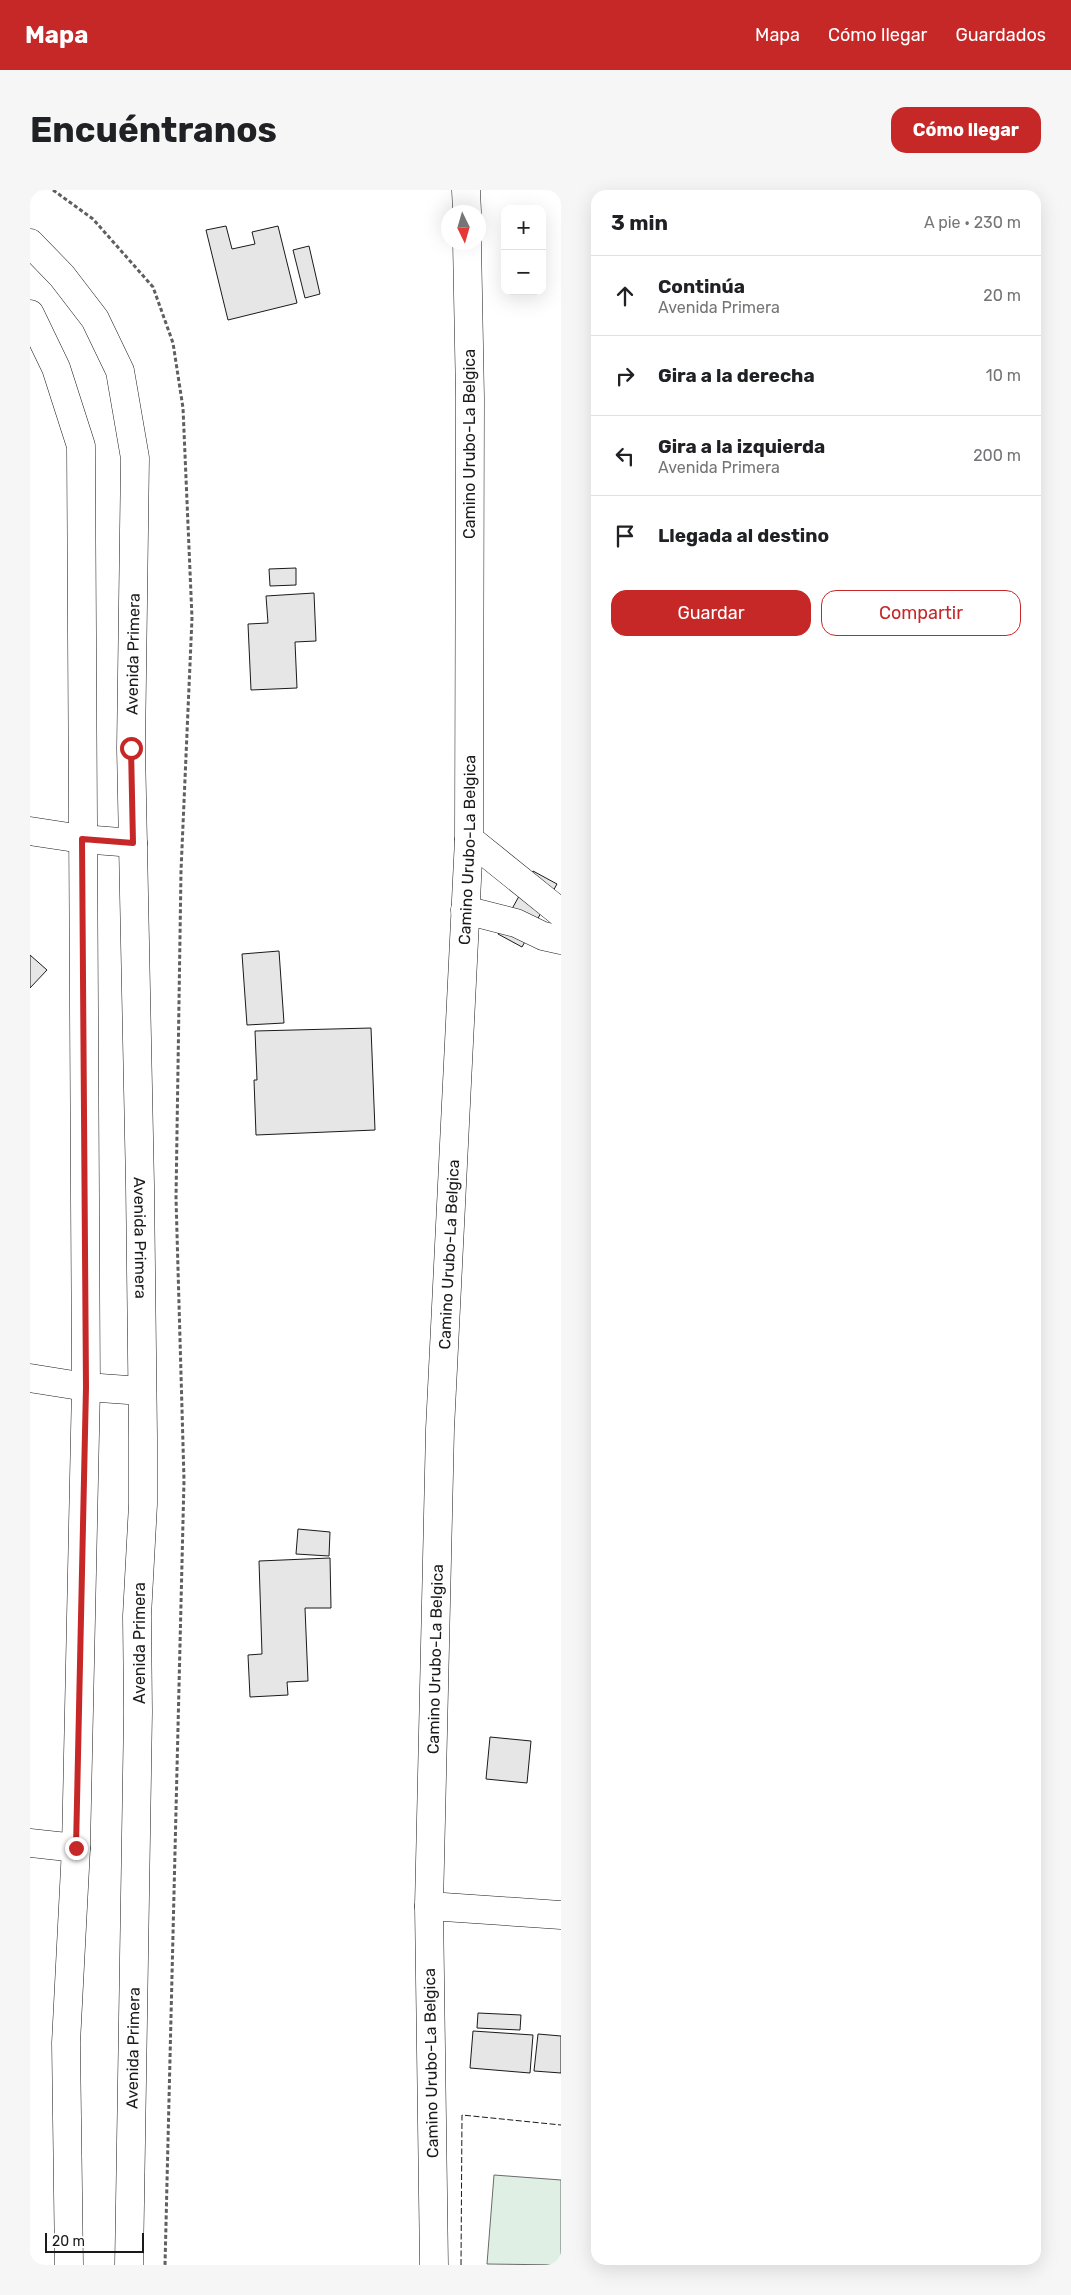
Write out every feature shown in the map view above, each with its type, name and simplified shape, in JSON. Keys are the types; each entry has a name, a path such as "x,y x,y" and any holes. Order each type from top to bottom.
{"street":[{"path":"466,190 466,205"},
{"name":"Avenida Primera","path":"30,243 62,276 95,319 120,372 135,458 131,748 140,1185 142,1504 137,1616 138,1712 129,2265"},
{"name":"Camino Urubo-La Belgica","path":"434,2265 429,1906 440,1429 469,839 470,397 467,250"},
{"path":"30,314 56,368 81,446 86,1387 76,1848 66,2042 68,2265"},
{"path":"30,831 82,839 133,843"},
{"path":"469,839 561,913"},
{"path":"465,910 516,923 543,936 561,940"},
{"path":"30,1378 86,1387 142,1391"},
{"path":"30,1843 76,1848"},
{"path":"429,1906 561,1915"}],"green space":[{"path":"494,2175 561,2180 561,2265 487,2264"}],"building":[{"path":"226,226 232,249 255,244 252,232 278,226 297,303 228,320 206,230"},
{"path":"309,246 320,294 305,298 293,250"},
{"path":"296,568 296,585 270,586 269,569"},
{"path":"314,593 316,641 295,642 297,688 251,690 248,624 268,623 266,596"},
{"path":"533,871 557,884 522,947 498,934"},
{"path":"279,951 284,1023 247,1025 242,954"},
{"path":"30,955 47,970 30,988"},
{"path":"371,1028 375,1130 256,1135 254,1080 257,1080 255,1031"},
{"path":"298,1529 330,1532 329,1556 296,1554"},
{"path":"330,1558 331,1608 305,1608 308,1681 287,1682 288,1695 250,1697 248,1655 262,1654 259,1561"},
{"path":"490,1737 531,1741 527,1783 486,1779"},
{"path":"478,2013 521,2015 520,2030 477,2028"},
{"path":"473,2031 533,2035 530,2073 470,2068"},
{"path":"538,2034 561,2036 561,2073 534,2071"}],"fence":[{"path":"461,2265 462,2115 561,2125"}],"route":[{"path":"76,1848 86,1387 82,839 133,843 131,748"}]}
